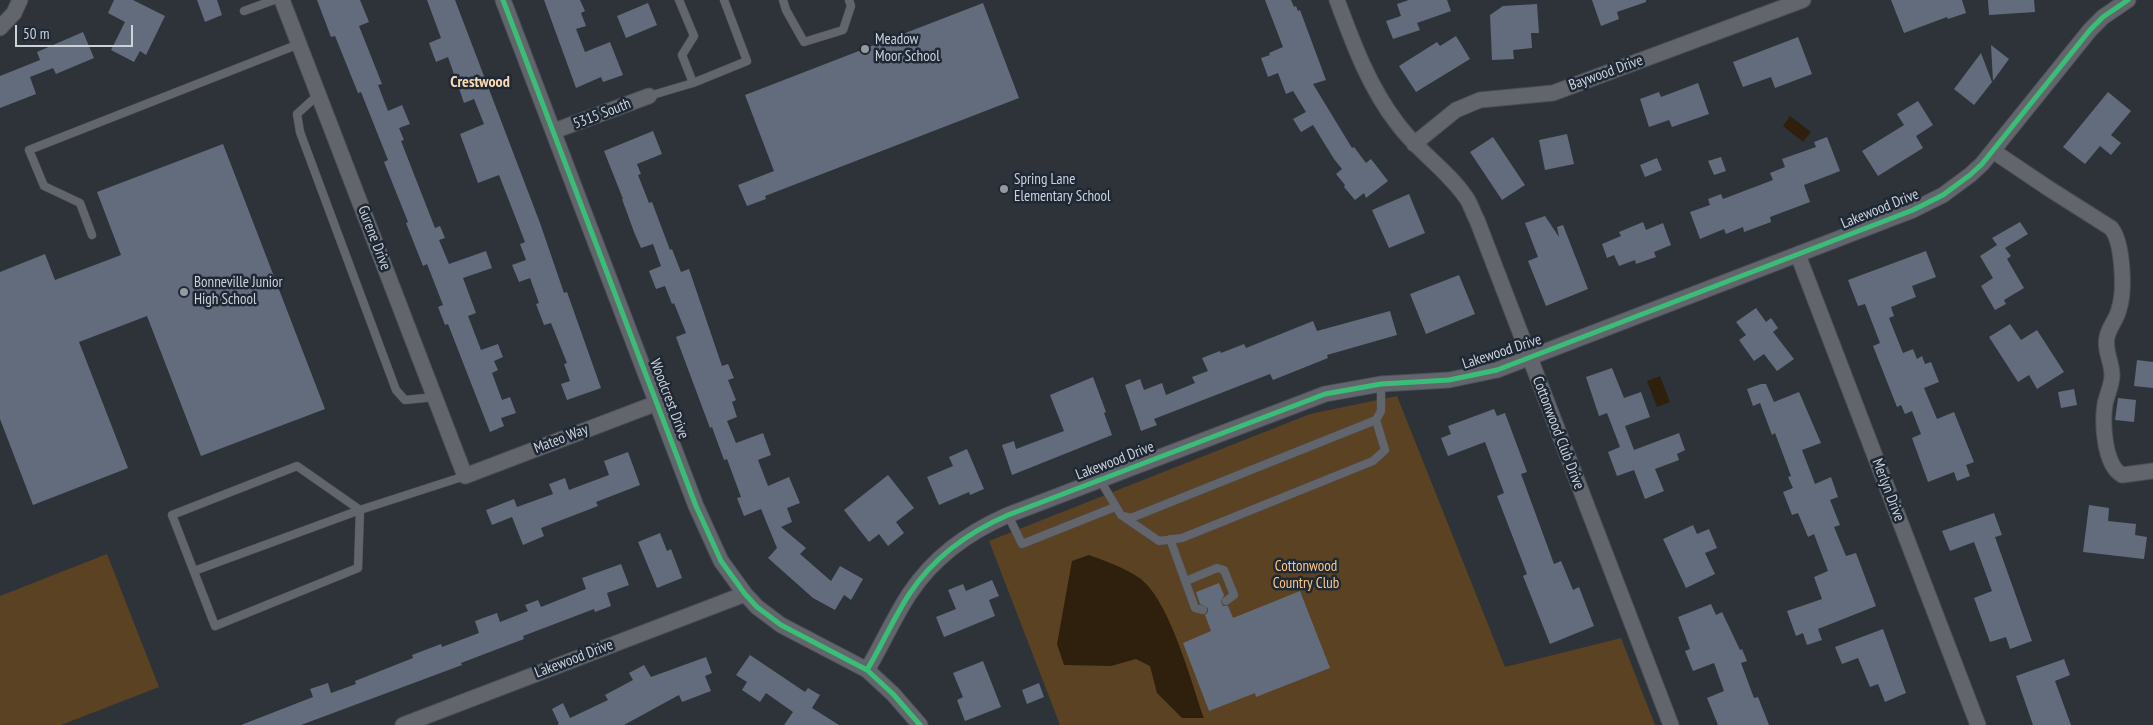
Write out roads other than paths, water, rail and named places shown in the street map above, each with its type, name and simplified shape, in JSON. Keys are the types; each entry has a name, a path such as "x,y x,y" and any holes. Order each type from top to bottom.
{"street":[{"path":"0,28 14,12 20,0"},
{"name":"Gurene Drive","path":"282,0 465,476"},
{"name":"Woodcrest Drive","path":"503,0 657,403 708,534 721,561 744,594 757,607 781,625 867,670 893,694 920,725"},
{"name":"Cottonwood Club Drive","path":"1337,0 1374,88 1396,123 1454,184 1466,199 1477,220 1671,725"},
{"name":"Baywood Drive","path":"1414,144 1456,110 1480,100 1553,93 1802,0"},
{"name":"Lakewood Drive","path":"867,670 910,593 931,568 944,555 974,532 1008,515 1316,397 1343,389 1381,384 1449,380 1481,374 1529,358 1928,203 1970,175 1993,151 2078,43 2119,2"},
{"name":"5315 South","path":"554,131 649,96"},
{"path":"1993,151 2111,228 2118,237 2122,293 2119,312 2110,329 2106,344 2112,373 2104,414 2108,455 2114,469 2122,475 2153,471"},
{"name":"Merlyn Drive","path":"1798,255 1978,725"},
{"name":"Mateo Way","path":"465,476 657,403"},
{"name":"Lakewood Drive","path":"403,725 744,594"}],"lane":[{"path":"244,11 274,0"},
{"path":"679,0 694,36 682,55 693,83"},
{"path":"649,96 693,83 747,61 724,0"},
{"path":"783,0 786,10 804,42 843,30 851,6 849,0"},
{"path":"92,235 80,203 44,186 28,150 299,44"},
{"path":"319,94 297,114 300,132 396,390 405,400 434,397"},
{"path":"1100,480 1121,515 1159,540 1182,538 1372,461 1385,450 1376,420 1380,411 1381,384"},
{"path":"1121,515 1130,518 1376,420"},
{"path":"297,466 360,510 358,568 215,626 172,515 297,466"},
{"path":"194,571 360,510 465,476"},
{"path":"1008,515 1022,544 1115,507"},
{"path":"1170,540 1195,608 1203,610"},
{"path":"1186,581 1217,568 1224,570 1234,594 1226,601"}],"place":[{"name":"Meadow Moor School","path":"865,49"},
{"name":"Spring Lane Elementary School","path":"1004,189"},
{"name":"Bonneville Junior High School","path":"184,292"}],"district":[{"name":"Crestwood","path":"480,82"}],"park label":[{"name":"Cottonwood Country Club","path":"1306,576"}]}
